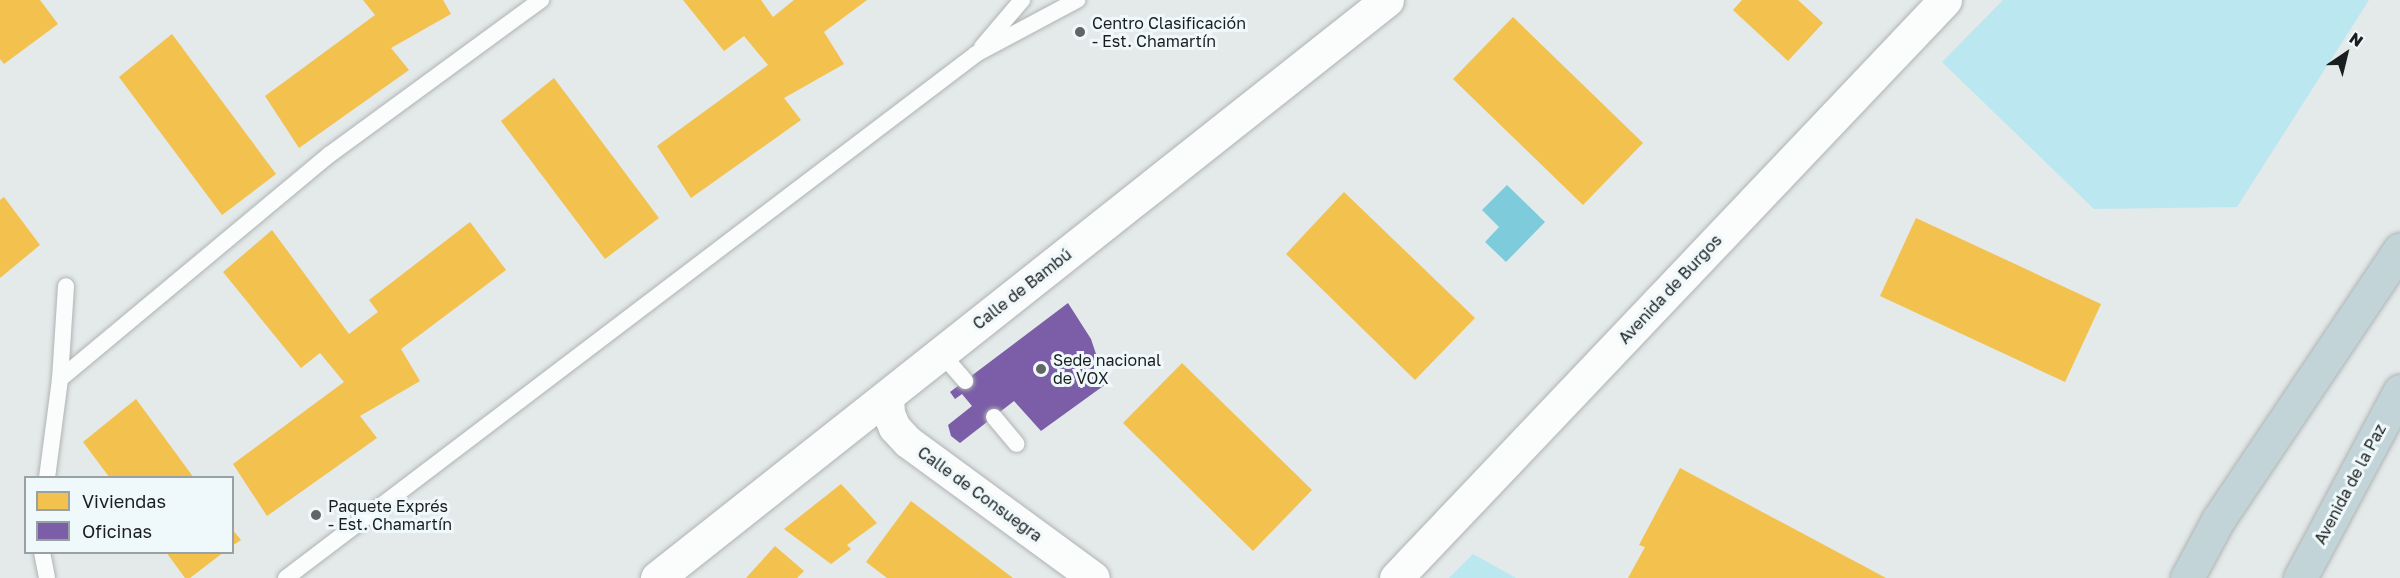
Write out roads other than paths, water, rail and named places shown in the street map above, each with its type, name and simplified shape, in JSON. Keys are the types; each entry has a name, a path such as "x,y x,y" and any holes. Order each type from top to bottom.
{"highway":[{"path":"2187,578 2218,519 2400,249"},
{"name":"Avenida de la Paz","path":"2300,578 2400,391"}],"street":[{"name":"Calle de Bambú","path":"657,578 1387,0"},
{"name":"Avenida de Burgos","path":"1396,578 1933,4"},
{"name":"Calle de Consuegra","path":"888,396 888,414 895,428 908,442 1094,578"}],"lane":[{"path":"60,379 329,155 541,0"},
{"path":"976,54 1022,0"},
{"path":"286,578 976,54 1077,0"},
{"path":"47,476 60,379 66,285"},
{"path":"941,353 965,381"},
{"path":"994,417 1017,444"},
{"path":"42,554 47,578"}],"place":[{"name":"Centro Clasificación - Est. Chamartín","path":"1080,32"},
{"name":"Sede nacional de VOX","path":"1041,369"},
{"name":"Paquete Exprés - Est. Chamartín","path":"316,515"}]}
